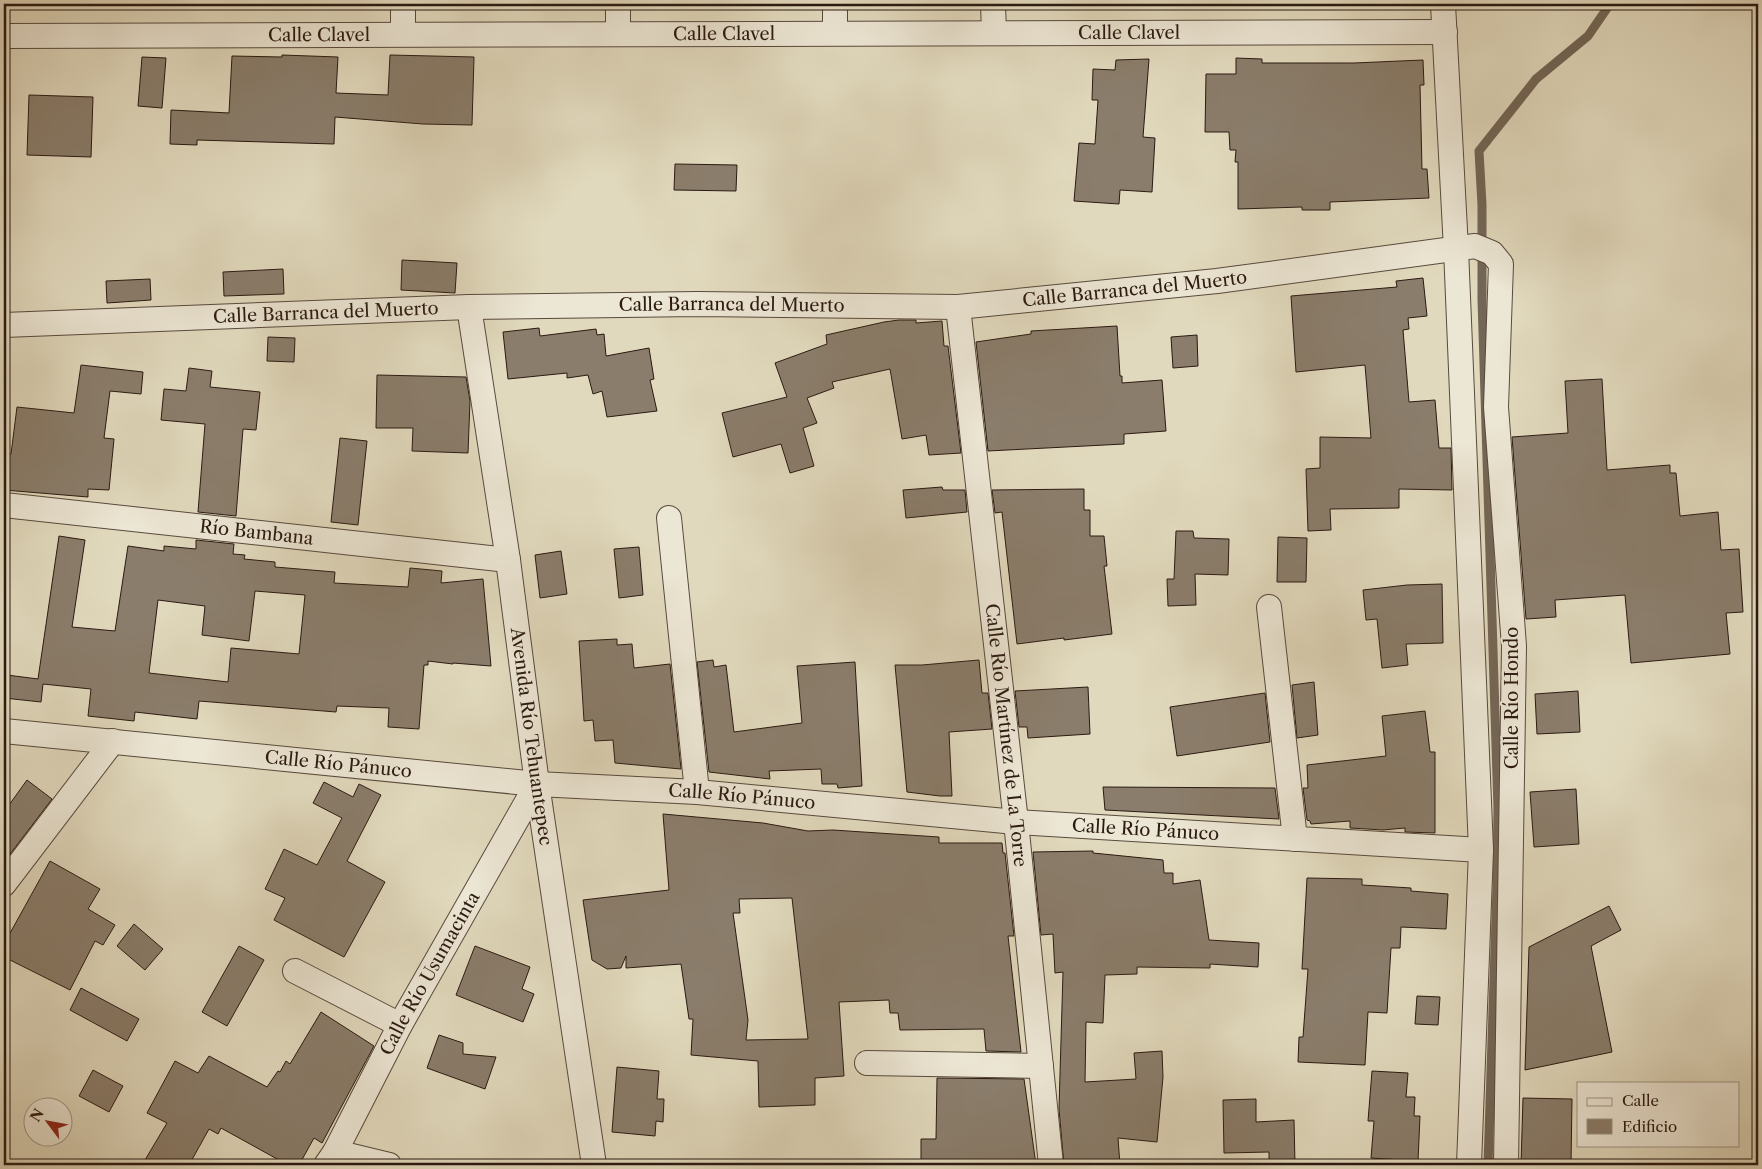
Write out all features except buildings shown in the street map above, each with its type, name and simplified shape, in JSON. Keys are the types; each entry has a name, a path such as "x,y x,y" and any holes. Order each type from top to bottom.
{"street":[{"path":"403,34 404,4"},
{"path":"618,4 618,34"},
{"path":"834,33 835,4"},
{"path":"993,4 994,33"},
{"path":"1443,4 1444,32 1474,249"},
{"name":"Calle Clavel","path":"4,36 1444,32"},
{"name":"Calle Barranca del Muerto","path":"4,325 469,307 698,304 958,307 1217,282 1474,249"},
{"name":"Calle Río Hondo","path":"1469,1165 1481,850 1474,249 1501,264 1496,407 1514,646 1506,1165"},
{"name":"Avenida Río Tehuantepec","path":"469,307 508,560 537,784 594,1165"},
{"name":"Calle Río Martínez de La Torre","path":"958,307 1016,822 1051,1165"},
{"name":"Río Bambana","path":"4,505 508,560"},
{"path":"669,518 697,792"},
{"path":"1269,607 1295,839"},
{"name":"Calle Río Pánuco","path":"4,731 537,784 697,792 1016,822 1481,850"},
{"path":"4,884 113,741"},
{"name":"Calle Río Usumacinta","path":"331,1159 400,1025 537,784"},
{"path":"295,971 400,1025"},
{"path":"867,1062 1041,1066"},
{"path":"331,1159 389,1165"}],"waterway":[{"path":"1488,1165 1498,809 1479,151 1536,79 1588,36 1610,4"}]}
